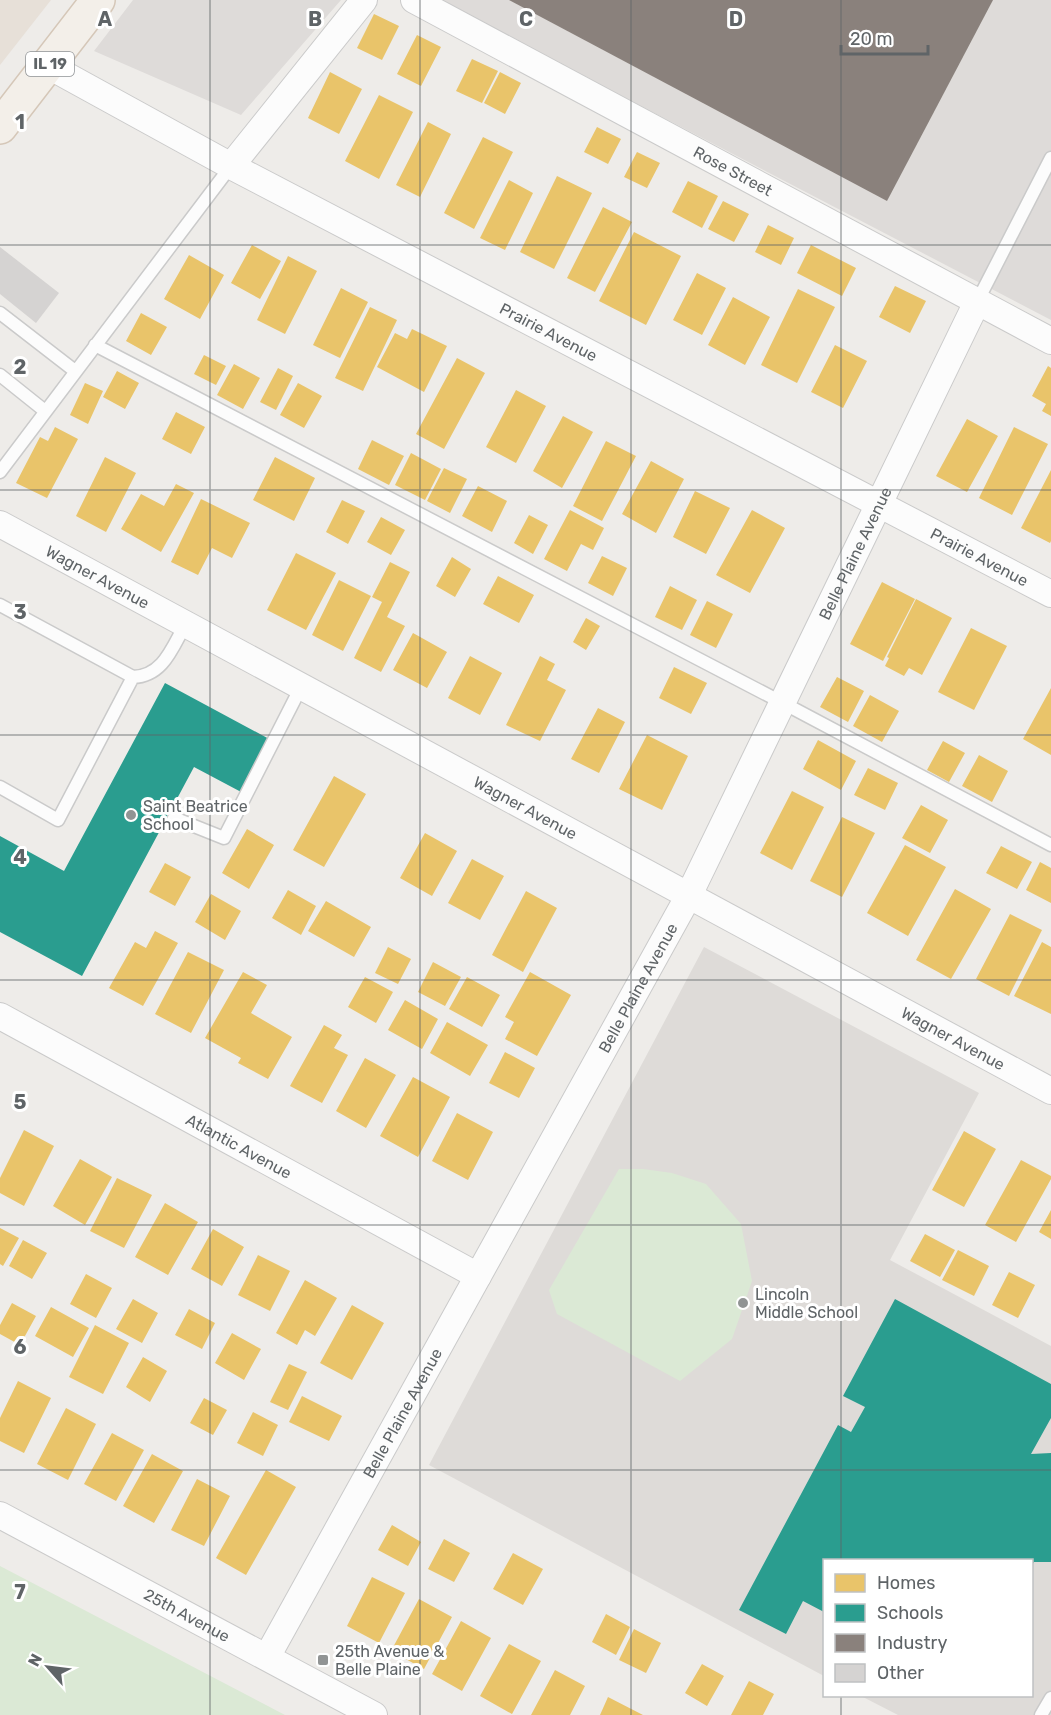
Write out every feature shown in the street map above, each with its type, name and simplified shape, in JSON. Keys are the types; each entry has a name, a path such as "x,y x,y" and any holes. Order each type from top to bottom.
{"main road":[{"name":"IL 19","path":"0,127 98,0"}],"street":[{"path":"231,166 364,0"},
{"name":"Rose Street","path":"414,0 1051,340"},
{"name":"Prairie Avenue","path":"49,66 231,166 1051,594"},
{"name":"Belle Plaine Avenue","path":"267,1657 688,897 977,302"},
{"name":"Wagner Avenue","path":"1,528 1051,1091"},
{"name":"Atlantic Avenue","path":"0,1016 478,1276"},
{"name":"25th Avenue","path":"0,1515 374,1715"}],"lane":[{"path":"977,302 1051,158"},
{"path":"2,464 45,411 231,166"},
{"path":"0,313 75,371"},
{"path":"95,345 1051,845"},
{"path":"0,375 45,411"},
{"path":"0,605 133,677 144,677 164,662 185,625"},
{"path":"0,787 58,820 133,677"},
{"path":"174,818 224,838 301,687"},
{"path":"1041,1715 1051,1698"}],"shaded area":[{"path":"0,0 51,0 0,65"},
{"path":"133,0 341,0 241,115 94,51"},
{"path":"438,0 1051,0 1051,320"},
{"name":"Lincoln Middle School","path":"704,947 979,1093 890,1260 1051,1346 1051,1715 898,1715 863,1697 1033,1697 1033,1559 823,1559 823,1675 429,1465"}],"green space":[{"path":"619,1169 643,1169 672,1173 706,1184 741,1224 752,1281 732,1339 680,1381 557,1314 549,1290"},
{"path":"0,1566 285,1715 0,1715"}],"building: Homes":[{"path":"374,14 399,26 382,60 357,48"},
{"path":"417,35 441,47 421,86 397,74"},
{"path":"472,59 498,71 482,103 456,91"},
{"path":"330,72 362,89 339,134 308,118"},
{"path":"500,72 521,83 505,114 484,103"},
{"path":"379,95 413,112 379,179 345,161"},
{"path":"428,122 451,134 420,197 396,185"},
{"path":"597,127 621,139 608,164 584,152"},
{"path":"483,137 513,152 474,229 444,213"},
{"path":"637,152 660,163 647,188 624,177"},
{"path":"557,176 592,193 554,269 520,252"},
{"path":"509,180 533,193 505,250 480,238"},
{"path":"688,181 718,196 702,228 672,212"},
{"path":"723,201 749,214 734,242 708,229"},
{"path":"603,207 632,222 595,292 567,278"},
{"path":"768,225 794,238 781,265 755,252"},
{"path":"634,232 681,256 646,325 599,301"},
{"path":"252,245 281,261 260,299 231,283"},
{"path":"811,245 856,268 842,296 797,273"},
{"path":"189,255 224,275 200,319 164,299"},
{"path":"288,256 317,271 285,334 257,320"},
{"path":"697,273 726,288 702,335 673,320"},
{"path":"895,286 926,301 910,333 879,317"},
{"path":"341,288 368,302 340,358 313,345"},
{"path":"798,289 835,307 797,383 761,365"},
{"path":"733,297 770,317 745,365 708,345"},
{"path":"370,307 397,320 363,391 335,378"},
{"path":"141,313 167,327 151,355 126,341"},
{"path":"412,329 447,346 424,392 377,367 395,333 407,339"},
{"path":"835,345 867,361 843,408 811,392"},
{"path":"204,355 226,366 216,385 194,374"},
{"path":"457,358 485,373 444,449 416,434"},
{"path":"234,364 260,378 243,409 217,395"},
{"path":"1048,366 1051,368 1051,416 1042,411 1046,404 1032,396"},
{"path":"278,368 293,376 276,410 260,402"},
{"path":"117,371 139,383 125,409 103,397"},
{"path":"85,383 103,391 88,424 70,415"},
{"path":"298,383 322,396 304,428 280,415"},
{"path":"516,390 546,406 516,463 486,447"},
{"path":"176,412 205,427 191,454 162,439"},
{"path":"563,416 593,432 562,488 533,471"},
{"path":"967,419 998,436 967,492 936,476"},
{"path":"55,427 78,439 47,498 16,483 40,437 48,441"},
{"path":"1014,427 1048,444 1012,515 979,498"},
{"path":"372,440 404,456 389,485 358,469"},
{"path":"606,441 636,456 602,521 573,506"},
{"path":"411,453 441,469 425,500 395,485"},
{"path":"105,457 136,473 106,532 76,516"},
{"path":"275,457 315,478 294,521 253,500"},
{"path":"651,461 684,479 656,533 622,514"},
{"path":"444,468 467,479 450,513 427,501"},
{"path":"1051,470 1051,541 1050,543 1021,528"},
{"path":"176,484 194,493 161,552 121,529 141,494 164,506"},
{"path":"478,486 507,501 492,532 462,516"},
{"path":"695,491 730,508 706,554 673,537"},
{"path":"201,499 250,523 232,558 212,548 198,575 171,562"},
{"path":"342,500 365,511 348,544 326,532"},
{"path":"570,510 604,528 593,550 581,544 567,571 544,559"},
{"path":"752,510 785,528 750,593 716,575"},
{"path":"529,515 548,525 533,554 514,543"},
{"path":"381,517 405,530 391,555 367,542"},
{"path":"296,553 336,573 306,630 267,610"},
{"path":"602,556 627,568 613,596 588,583"},
{"path":"452,557 471,569 455,597 436,586"},
{"path":"390,562 410,572 387,617 405,626 381,672 354,658 382,602 372,597"},
{"path":"498,576 534,595 519,623 483,604"},
{"path":"339,580 371,596 343,651 312,635"},
{"path":"882,582 915,599 883,661 850,644"},
{"path":"670,586 697,600 682,630 655,617"},
{"path":"916,599 952,618 922,675 909,668 904,676 885,666 889,658 887,657"},
{"path":"707,601 733,614 716,648 690,635"},
{"path":"586,618 600,626 586,650 573,642"},
{"path":"971,628 1007,646 974,710 938,692"},
{"path":"413,633 447,652 427,688 393,670"},
{"path":"470,656 502,673 480,715 448,698"},
{"path":"540,656 555,664 547,680 566,690 540,741 506,725"},
{"path":"674,667 707,683 691,714 659,698"},
{"path":"837,677 864,691 848,722 820,707"},
{"path":"1051,688 1051,755 1023,739"},
{"path":"870,695 899,711 882,742 853,726"},
{"path":"598,708 625,722 599,773 571,759"},
{"path":"647,735 688,756 662,810 619,789"},
{"path":"818,740 856,761 841,790 803,769"},
{"path":"943,741 965,753 949,782 927,770"},
{"path":"979,755 1008,771 992,802 962,786"},
{"path":"868,768 898,783 885,810 854,795"},
{"path":"334,776 366,794 324,867 293,850"},
{"path":"792,791 824,807 792,870 760,853"},
{"path":"921,805 948,820 930,853 902,838"},
{"path":"842,817 875,833 842,897 810,881"},
{"path":"247,829 274,845 249,889 222,873"},
{"path":"425,833 457,851 432,896 400,878"},
{"path":"905,845 946,867 908,936 867,913"},
{"path":"1001,846 1032,862 1017,889 986,873"},
{"path":"472,859 504,876 480,920 448,903"},
{"path":"1040,862 1051,868 1051,903 1026,890"},
{"path":"165,863 191,877 175,906 149,892"},
{"path":"955,889 991,909 951,979 916,960"},
{"path":"288,890 316,906 301,935 272,918"},
{"path":"526,891 557,908 523,972 492,955"},
{"path":"211,894 241,911 225,940 195,922"},
{"path":"326,901 371,927 354,957 308,931"},
{"path":"1010,914 1042,930 1009,996 976,979"},
{"path":"155,931 178,943 143,1006 109,988 135,942 146,948"},
{"path":"1042,942 1051,947 1051,1014 1014,996"},
{"path":"388,947 411,959 398,984 375,973"},
{"path":"188,952 224,970 191,1033 155,1014"},
{"path":"433,962 461,977 445,1006 418,992"},
{"path":"243,972 267,985 251,1013 292,1037 268,1079 238,1063 241,1058 205,1038"},
{"path":"530,972 571,995 537,1056 505,1039 514,1022 505,1017"},
{"path":"365,977 393,992 376,1023 348,1007"},
{"path":"467,977 500,995 482,1027 449,1009"},
{"path":"405,1000 438,1019 422,1049 388,1030"},
{"path":"447,1022 488,1045 470,1076 430,1053"},
{"path":"324,1025 342,1035 334,1048 348,1055 322,1103 290,1086"},
{"path":"505,1052 535,1068 519,1098 489,1083"},
{"path":"365,1058 396,1075 366,1128 336,1111"},
{"path":"413,1077 450,1097 418,1157 380,1136"},
{"path":"457,1113 493,1132 468,1180 432,1161"},
{"path":"24,1130 54,1146 24,1206 0,1193 0,1178"},
{"path":"964,1131 996,1149 964,1207 932,1190"},
{"path":"80,1159 112,1177 85,1225 53,1206"},
{"path":"1021,1160 1051,1176 1051,1179 1016,1242 985,1225"},
{"path":"117,1178 152,1195 124,1248 90,1231"},
{"path":"165,1203 198,1222 168,1275 135,1257"},
{"path":"1051,1210 1051,1239 1039,1232"},
{"path":"0,1228 19,1238 3,1266 0,1264"},
{"path":"213,1229 244,1247 222,1286 191,1269"},
{"path":"925,1234 955,1250 940,1277 910,1261"},
{"path":"23,1240 47,1253 32,1279 9,1266"},
{"path":"958,1250 989,1266 974,1296 942,1280"},
{"path":"258,1255 290,1271 270,1311 238,1295"},
{"path":"1009,1272 1035,1285 1018,1318 992,1305"},
{"path":"86,1274 112,1288 96,1318 70,1304"},
{"path":"305,1280 337,1298 315,1336 305,1330 297,1345 276,1333"},
{"path":"133,1299 158,1313 142,1343 116,1329"},
{"path":"12,1303 36,1316 20,1345 0,1334 0,1325"},
{"path":"352,1305 384,1323 352,1380 320,1363"},
{"path":"51,1307 89,1328 73,1357 35,1336"},
{"path":"189,1309 215,1323 202,1349 175,1335"},
{"path":"95,1325 129,1343 103,1394 69,1377"},
{"path":"232,1333 261,1349 244,1380 215,1363"},
{"path":"143,1357 167,1371 150,1402 126,1387"},
{"path":"289,1364 307,1372 288,1410 270,1402"},
{"path":"18,1381 51,1398 24,1453 0,1441 0,1418"},
{"path":"302,1396 342,1416 329,1441 289,1422"},
{"path":"204,1398 227,1410 213,1435 190,1423"},
{"path":"66,1408 96,1424 68,1480 37,1464"},
{"path":"253,1412 278,1425 263,1456 237,1443"},
{"path":"112,1433 144,1450 116,1501 84,1484"},
{"path":"152,1454 183,1471 154,1523 123,1506"},
{"path":"266,1470 296,1487 246,1575 216,1558"},
{"path":"197,1479 230,1496 204,1546 171,1530"},
{"path":"392,1525 421,1542 408,1566 378,1550"},
{"path":"444,1539 470,1553 454,1582 428,1569"},
{"path":"513,1553 543,1569 523,1605 493,1589"},
{"path":"372,1577 405,1593 379,1643 347,1626"},
{"path":"419,1599 452,1617 424,1669 391,1651"},
{"path":"606,1614 630,1627 616,1655 592,1642"},
{"path":"461,1621 491,1638 462,1691 432,1674"},
{"path":"634,1629 661,1643 646,1673 619,1660"},
{"path":"509,1644 541,1661 512,1714 480,1696"},
{"path":"702,1664 724,1676 707,1706 685,1693"},
{"path":"555,1670 585,1686 570,1715 531,1715"},
{"path":"749,1681 774,1694 763,1715 731,1715"},
{"path":"608,1697 643,1715 600,1715"}],"building: Schools":[{"name":"Saint Beatrice School","path":"165,683 271,740 243,793 194,767 82,976 0,932 0,836 64,871"},
{"path":"895,1299 1051,1384 1051,1418 1031,1454 1051,1453 1051,1562 1033,1564 1033,1559 823,1559 823,1611 803,1601 786,1634 739,1610 838,1425 851,1432 865,1407 843,1396"}],"building: Industry":[{"path":"509,0 993,0 887,201"}],"building: Other":[{"path":"0,247 59,293 36,323 0,294"}],"place":[{"name":"Saint Beatrice School","path":"131,815"},
{"name":"Lincoln Middle School","path":"743,1303"},
{"name":"25th Avenue & Belle Plaine","path":"323,1660"}]}
